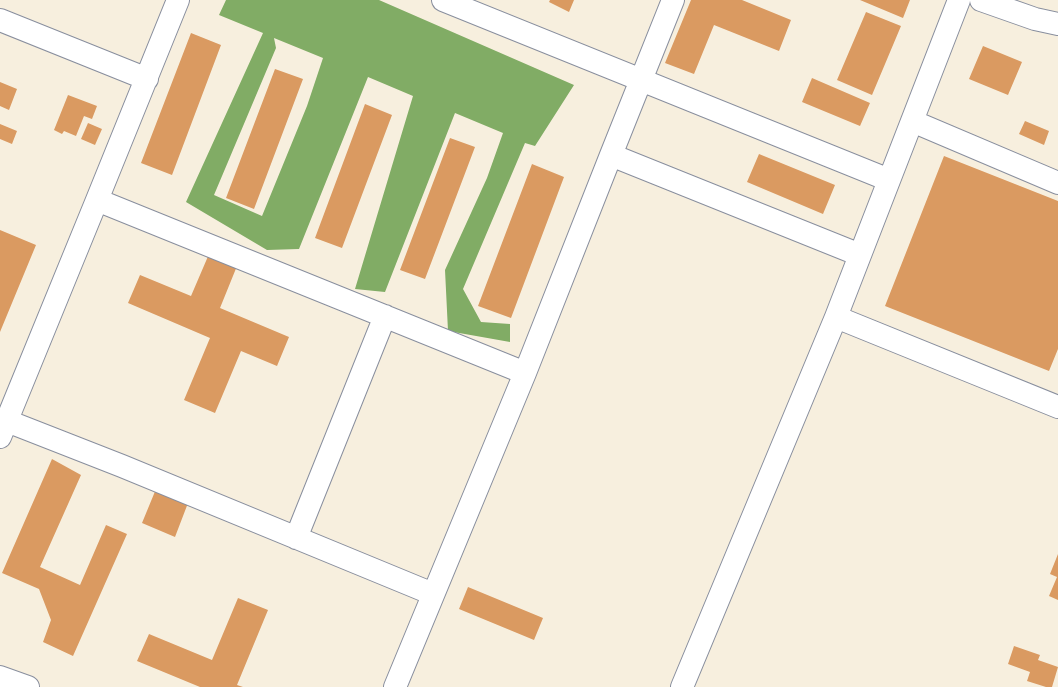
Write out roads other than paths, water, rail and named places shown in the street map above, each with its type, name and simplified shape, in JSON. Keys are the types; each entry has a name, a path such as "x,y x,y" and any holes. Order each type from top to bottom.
{"lane":[{"path":"178,0 98,200 3,429 122,466 433,594"},
{"path":"443,0 889,180"},
{"path":"395,687 526,373 673,0"},
{"path":"682,687 836,317 959,0"},
{"path":"981,0 1035,19 1058,24"},
{"path":"0,20 147,79"},
{"path":"912,121 1058,183"},
{"path":"611,155 860,255"},
{"path":"98,200 526,373"},
{"path":"296,538 385,316"},
{"path":"836,317 1058,407"},
{"path":"0,677 28,687"}]}
